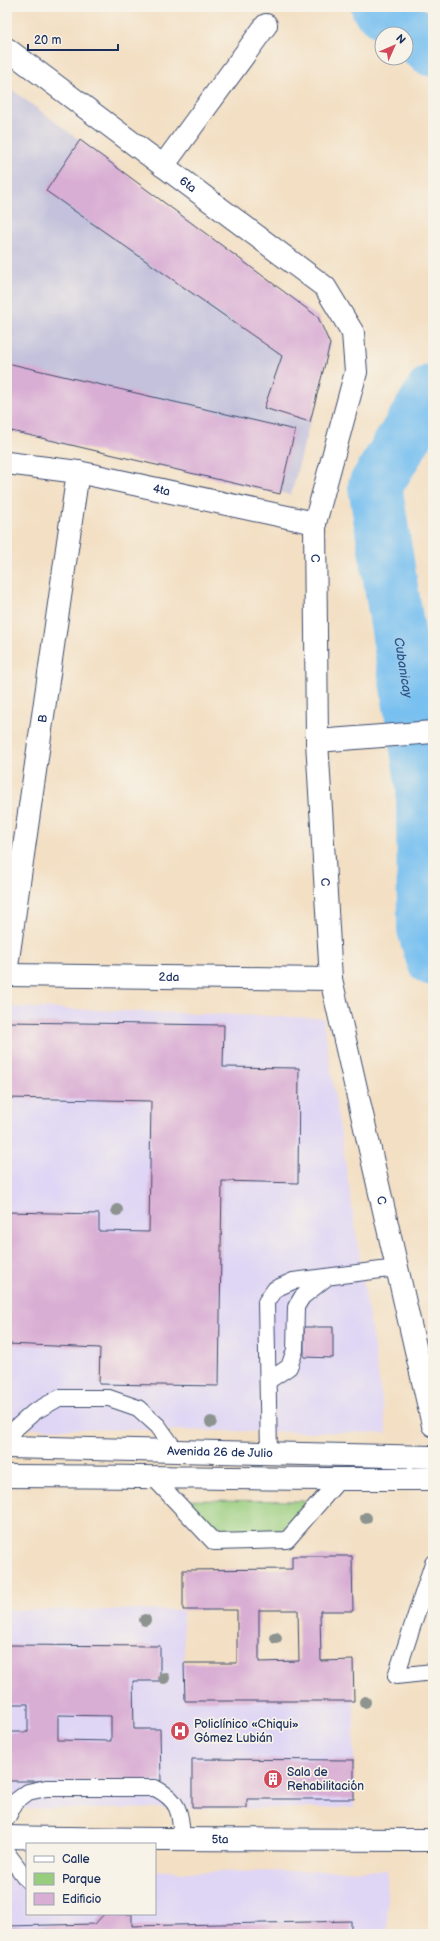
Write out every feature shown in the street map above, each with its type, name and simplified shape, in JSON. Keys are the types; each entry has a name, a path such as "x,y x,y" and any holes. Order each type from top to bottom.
{"street":[{"path":"163,166 266,25"},
{"name":"6ta","path":"7,49 325,287 353,333"},
{"name":"C","path":"353,333 356,372 315,523 317,741 331,979 433,1425"},
{"name":"4ta","path":"7,463 78,472 315,523"},
{"name":"B","path":"7,966 78,472"},
{"path":"317,741 433,732"},
{"name":"2da","path":"7,975 331,979"},
{"name":"Avenida 26 de Julio","path":"7,1448 433,1457"},
{"name":"Avenida 26 de Julio","path":"7,1476 152,1476 339,1480 433,1479"},
{"name":"5ta","path":"7,1837 124,1842 182,1838 433,1840"}],"lane":[{"path":"269,1453 266,1302 275,1289 293,1282 397,1268"},
{"path":"268,1381 289,1367 295,1350 296,1307 302,1297 328,1277"},
{"path":"7,1436 34,1412 59,1398 109,1398 138,1408 158,1426 176,1451"},
{"path":"152,1476 214,1542 287,1540 339,1480"},
{"path":"433,1563 396,1676 433,1672"},
{"path":"7,1818 16,1801 28,1792 46,1788 155,1788 167,1794 176,1803 180,1813 182,1838"},
{"path":"7,1853 26,1879"}],"shaded area":[{"path":"7,86 256,272 330,344 291,495 7,430"},
{"path":"7,1007 323,1018 387,1433 7,1428"},
{"name":"Policlínico «Chiqui» Gómez Lubián","path":"7,1610 183,1610 185,1701 354,1701 354,1808 7,1809"},
{"path":"7,1860 26,1861 26,1915 156,1915 156,1870 184,1872 387,1870 388,1934 7,1934"}],"green space":[{"path":"190,1500 307,1501 280,1533 219,1533"}],"building":[{"path":"80,140 318,317 330,344 310,422 264,408 282,356 46,191"},
{"path":"7,363 295,430 280,494 7,430"},
{"path":"7,1022 224,1025 223,1067 299,1068 298,1183 222,1181 219,1386 99,1384 100,1348 7,1344 7,1212 99,1214 99,1231 149,1232 151,1101 7,1098"},
{"path":"304,1327 333,1327 333,1358 304,1357"},
{"path":"292,1556 352,1556 353,1611 320,1611 321,1661 353,1660 354,1701 185,1701 184,1663 237,1663 237,1610 183,1610 183,1570 292,1569","holes":["259,1610 298,1610 299,1661 259,1662"]},
{"path":"7,1645 160,1646 160,1681 133,1681 134,1729 160,1729 161,1781 7,1781 7,1732 28,1732 28,1704 7,1704","holes":["58,1715 111,1716 111,1741 58,1740"]},
{"name":"Sala de Rehabilitación","path":"192,1759 354,1760 354,1799 247,1799 247,1808 192,1808"},
{"path":"103,1915 132,1915 132,1926 351,1921 351,1934 7,1934 7,1926 95,1924"}],"waterway":[{"name":"Cubanicay","path":"378,7 433,50"},
{"name":"Cubanicay","path":"433,391 375,486 423,787 424,929 433,959"}],"place":[{"name":"Policlínico «Chiqui» Gómez Lubián","path":"180,1731"},
{"name":"Sala de Rehabilitación","path":"273,1779"}]}
